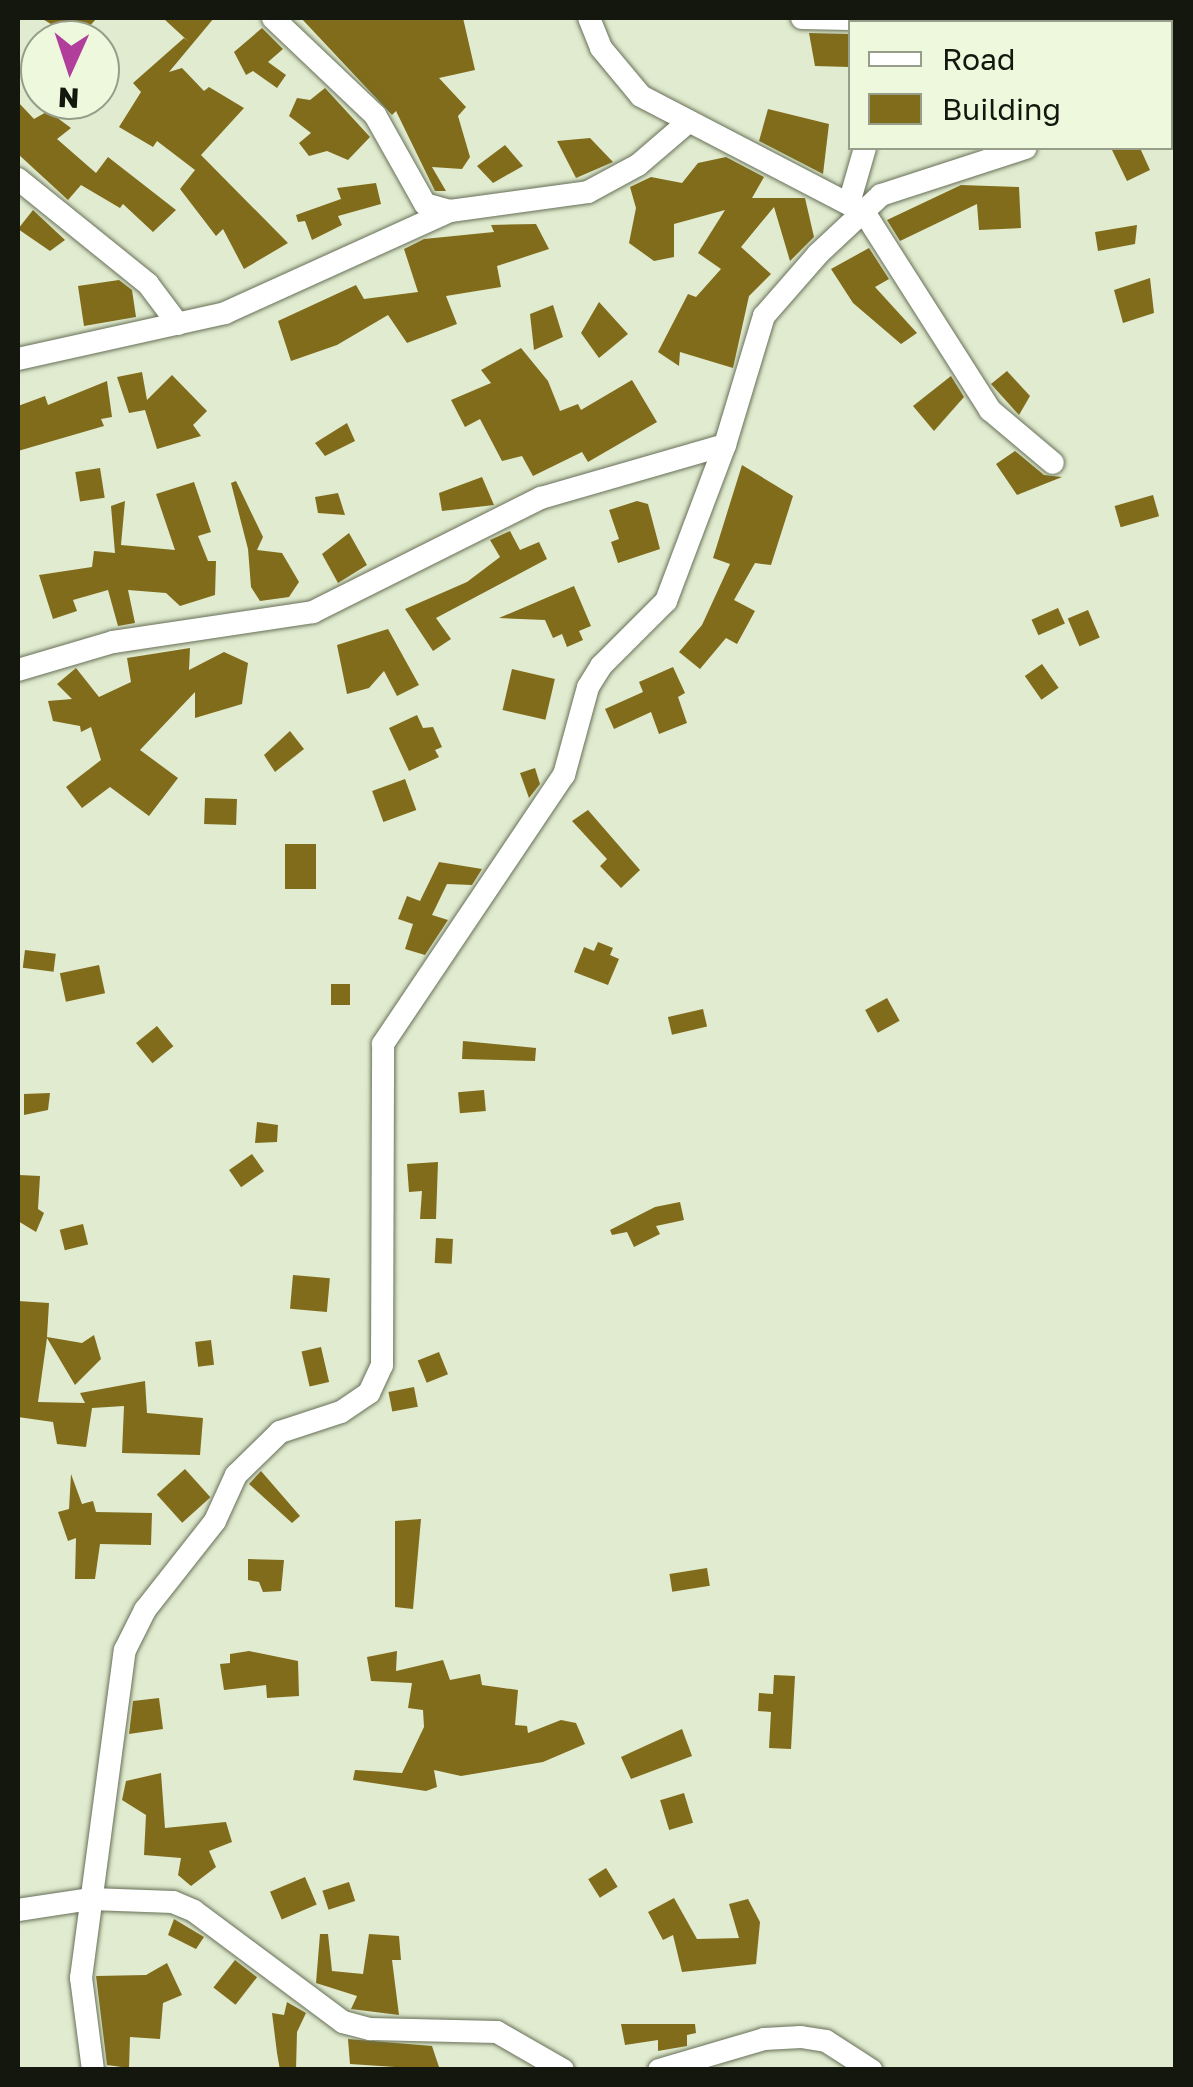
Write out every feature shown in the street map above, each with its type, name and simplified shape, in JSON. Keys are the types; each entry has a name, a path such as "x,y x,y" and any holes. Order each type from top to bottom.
{"street":[{"path":"273,18 375,116 425,204 450,211"},
{"path":"589,18 615,70 641,96 857,206 990,410 1053,463"},
{"path":"802,18 898,20"},
{"path":"18,359 225,313 450,211 588,192 638,165 686,122"},
{"path":"857,206 865,150"},
{"path":"92,2070 80,1978 125,1650 146,1610 214,1521 236,1475 280,1432 341,1412 369,1393 382,1365 383,1044 564,775 594,676 666,601 725,445 764,316 857,206 1020,150"},
{"path":"18,179 148,284 178,324"},
{"path":"18,670 113,642 313,612 541,498 725,445"},
{"path":"18,1910 91,1899 173,1902 194,1910 343,2022 370,2030 496,2032 563,2070"},
{"path":"660,2070 764,2039 801,2037 826,2042 871,2070"}],"building":[{"path":"41,18 97,18 95,20"},
{"path":"163,18 214,18 169,72 182,68 204,91 209,87 244,108 201,155 288,243 244,269 223,229 216,236 180,189 195,170 157,141 153,147 119,127 141,92 133,83 184,38 189,42"},
{"path":"301,18 463,18 475,70 439,78 466,107 458,116 470,157 462,169 432,167 446,191 435,191 396,111 392,115"},
{"path":"262,28 283,49 268,62 286,75 277,88 253,71 246,75 234,52"},
{"path":"809,33 848,34 848,67 815,66"},
{"path":"325,88 370,137 348,160 327,151 309,156 299,143 311,133 289,116 297,98 310,100"},
{"path":"18,102 20,120 60,120 71,128 57,139 96,173 108,157 176,210 153,232 123,204 120,208 81,185 68,200 18,154"},
{"path":"768,109 829,124 823,174 759,141"},
{"path":"590,138 613,162 576,178 557,141"},
{"path":"505,145 523,166 493,183 477,166"},
{"path":"1112,150 1141,150 1150,170 1127,181"},
{"path":"726,157 764,177 752,198 805,198 814,237 790,261 774,207 741,247 771,274 749,296 733,368 680,352 679,366 658,352 688,294 696,297 721,269 698,253 725,210 674,224 674,257 654,261 629,243 636,208 630,187 651,177 682,183 698,163"},
{"path":"376,183 381,204 338,216 342,225 312,240 305,221 298,222 296,215 341,199 337,188"},
{"path":"961,185 1019,187 1021,228 979,230 977,204 900,241 887,220"},
{"path":"33,210 65,240 50,251 18,229"},
{"path":"536,224 549,249 497,266 501,287 446,296 457,324 407,343 388,315 337,345 291,361 278,321 356,285 364,299 418,292 404,249 424,239 494,232 491,225"},
{"path":"1137,225 1135,244 1098,251 1095,232"},
{"path":"869,248 889,279 875,287 917,333 901,344 853,303 831,269"},
{"path":"1150,278 1154,313 1123,323 1114,290"},
{"path":"119,280 132,290 136,317 84,326 78,286"},
{"path":"599,302 628,334 599,358 581,333"},
{"path":"553,305 563,337 534,350 530,314"},
{"path":"521,348 548,381 560,411 578,404 581,410 632,380 657,422 588,462 582,452 533,476 522,456 502,461 480,419 465,427 451,400 491,383 481,370"},
{"path":"1007,371 1030,396 1019,415 991,384"},
{"path":"142,372 147,400 172,375 207,411 193,425 201,436 157,449 145,410 129,413 117,377"},
{"path":"951,376 964,397 934,431 913,406"},
{"path":"107,381 112,417 101,419 104,426 18,451 18,406 45,396 48,405"},
{"path":"347,423 355,441 325,456 315,443"},
{"path":"1015,451 1044,475 1062,477 1017,495 996,464"},
{"path":"742,465 793,496 771,565 755,563 734,600 755,611 737,644 726,638 700,669 679,652 702,625 730,564 713,558"},
{"path":"100,468 105,498 80,502 75,472"},
{"path":"482,477 494,505 442,511 439,493"},
{"path":"236,481 263,537 257,550 282,553 299,582 289,597 260,601 251,587 248,549 231,483"},
{"path":"194,482 211,532 198,536 208,561 216,561 215,595 180,606 166,593 128,590 135,623 118,626 108,590 73,600 77,611 53,619 39,575 92,567 94,551 115,553 111,506 125,501 121,545 175,550 156,494"},
{"path":"338,493 345,515 318,513 315,497"},
{"path":"1153,495 1159,516 1121,527 1115,506"},
{"path":"637,501 648,504 660,549 618,563 611,542 619,539 609,510"},
{"path":"510,531 520,550 539,542 547,559 436,618 451,639 433,651 405,609 467,582 500,557 490,540"},
{"path":"349,533 367,565 338,583 322,554"},
{"path":"574,586 591,626 579,631 583,640 567,647 562,634 553,638 545,620 499,618"},
{"path":"1058,608 1065,624 1038,635 1032,620"},
{"path":"1088,610 1100,638 1079,646 1068,619"},
{"path":"388,629 419,685 397,696 384,671 369,688 347,694 337,645"},
{"path":"190,648 189,670 224,652 248,663 242,704 195,718 195,692 140,750 178,778 149,816 110,787 82,808 66,787 101,760 91,727 81,732 80,726 53,721 48,701 72,699 57,684 76,668 99,697 131,682 127,658"},
{"path":"1042,664 1059,688 1041,700 1025,676"},
{"path":"673,667 685,693 678,697 687,723 659,734 651,712 614,729 605,709 643,692 639,682"},
{"path":"512,669 555,679 545,720 503,710"},
{"path":"417,715 423,728 433,727 442,747 435,750 439,757 409,771 389,728"},
{"path":"290,731 304,749 275,772 264,755"},
{"path":"535,768 540,784 529,798 520,773"},
{"path":"405,779 416,810 383,822 372,791"},
{"path":"205,798 237,799 236,825 204,824"},
{"path":"588,810 640,870 621,888 600,866 607,859 572,821"},
{"path":"285,844 316,844 316,889 285,889"},
{"path":"439,862 482,869 472,885 447,884 432,915 448,920 425,955 405,949 413,924 398,919 407,896 420,901"},
{"path":"598,942 613,948 610,955 619,959 608,985 574,972 584,947 594,951"},
{"path":"25,950 56,954 54,972 23,968"},
{"path":"99,965 105,993 66,1002 60,973"},
{"path":"331,984 350,984 350,1005 331,1005"},
{"path":"887,998 900,1021 878,1033 865,1010"},
{"path":"703,1009 707,1027 672,1035 668,1017"},
{"path":"157,1026 173,1046 152,1063 136,1043"},
{"path":"463,1041 536,1048 535,1061 462,1059"},
{"path":"484,1090 486,1111 460,1113 458,1092"},
{"path":"50,1093 48,1110 24,1115 24,1094"},
{"path":"257,1122 278,1125 277,1142 255,1143"},
{"path":"252,1154 264,1171 241,1187 229,1170"},
{"path":"438,1162 436,1219 420,1219 422,1191 409,1192 407,1164"},
{"path":"19,1175 40,1176 38,1209 44,1213 36,1232 18,1221"},
{"path":"680,1202 684,1220 656,1226 660,1234 634,1247 627,1232 612,1235 610,1230 655,1207"},
{"path":"83,1224 88,1244 65,1250 60,1230"},
{"path":"436,1238 453,1239 452,1264 435,1263"},
{"path":"293,1275 330,1278 327,1312 290,1309"},
{"path":"18,1301 49,1303 47,1337 82,1343 94,1335 101,1359 75,1385 47,1338 38,1402 85,1403 80,1393 145,1381 147,1413 203,1418 200,1455 122,1453 124,1406 92,1408 86,1447 57,1444 53,1422 18,1417"},
{"path":"211,1340 214,1365 198,1367 195,1342"},
{"path":"321,1347 329,1382 310,1387 302,1351"},
{"path":"439,1352 448,1374 427,1383 418,1361"},
{"path":"414,1387 418,1407 392,1412 388,1392"},
{"path":"185,1469 210,1497 182,1523 157,1494"},
{"path":"261,1471 300,1516 292,1523 249,1484"},
{"path":"71,1474 82,1504 93,1501 96,1512 152,1513 151,1545 100,1544 95,1579 75,1579 76,1538 68,1541 58,1512 69,1509"},
{"path":"421,1519 413,1609 395,1607 395,1521"},
{"path":"248,1559 284,1560 281,1591 263,1592 259,1582 248,1580"},
{"path":"707,1568 710,1586 672,1592 669,1574"},
{"path":"249,1651 298,1661 299,1696 267,1698 266,1685 224,1690 220,1664 230,1663 230,1654"},
{"path":"397,1651 396,1671 443,1660 450,1680 480,1674 482,1685 518,1690 515,1725 527,1726 528,1733 561,1720 576,1723 585,1744 543,1762 461,1776 434,1770 437,1787 426,1791 353,1780 355,1770 402,1773 424,1727 423,1710 408,1708 412,1683 371,1681 367,1657"},
{"path":"774,1675 795,1676 791,1749 769,1748 771,1712 758,1711 759,1693 773,1694"},
{"path":"159,1698 163,1729 129,1734 133,1701"},
{"path":"682,1729 692,1756 631,1779 621,1757"},
{"path":"161,1773 165,1828 226,1822 232,1842 209,1851 216,1867 191,1886 178,1875 181,1858 144,1855 146,1815 122,1800 126,1781"},
{"path":"684,1793 693,1823 669,1830 660,1800"},
{"path":"606,1868 618,1887 600,1898 588,1879"},
{"path":"305,1877 317,1905 282,1919 270,1892"},
{"path":"349,1882 355,1901 329,1910 322,1891"},
{"path":"674,1898 697,1939 739,1938 729,1904 748,1899 760,1922 756,1964 682,1972 673,1935 663,1940 648,1912"},
{"path":"174,1919 204,1937 196,1949 168,1935"},
{"path":"320,1934 328,1934 332,1971 363,1974 369,1934 399,1936 401,1960 392,1960 399,2015 351,2009 357,1996 316,1983"},
{"path":"235,1960 257,1977 236,2005 213,1988"},
{"path":"167,1963 182,1995 163,2003 160,2039 130,2037 129,2068 107,2065 96,1976 146,1975"},
{"path":"287,2002 306,2013 297,2032 296,2070 280,2070 277,2053 272,2013 284,2015"},
{"path":"621,2024 695,2024 696,2033 687,2035 687,2046 658,2051 658,2040 625,2045"},
{"path":"348,2039 432,2046 440,2070 350,2064"}]}
